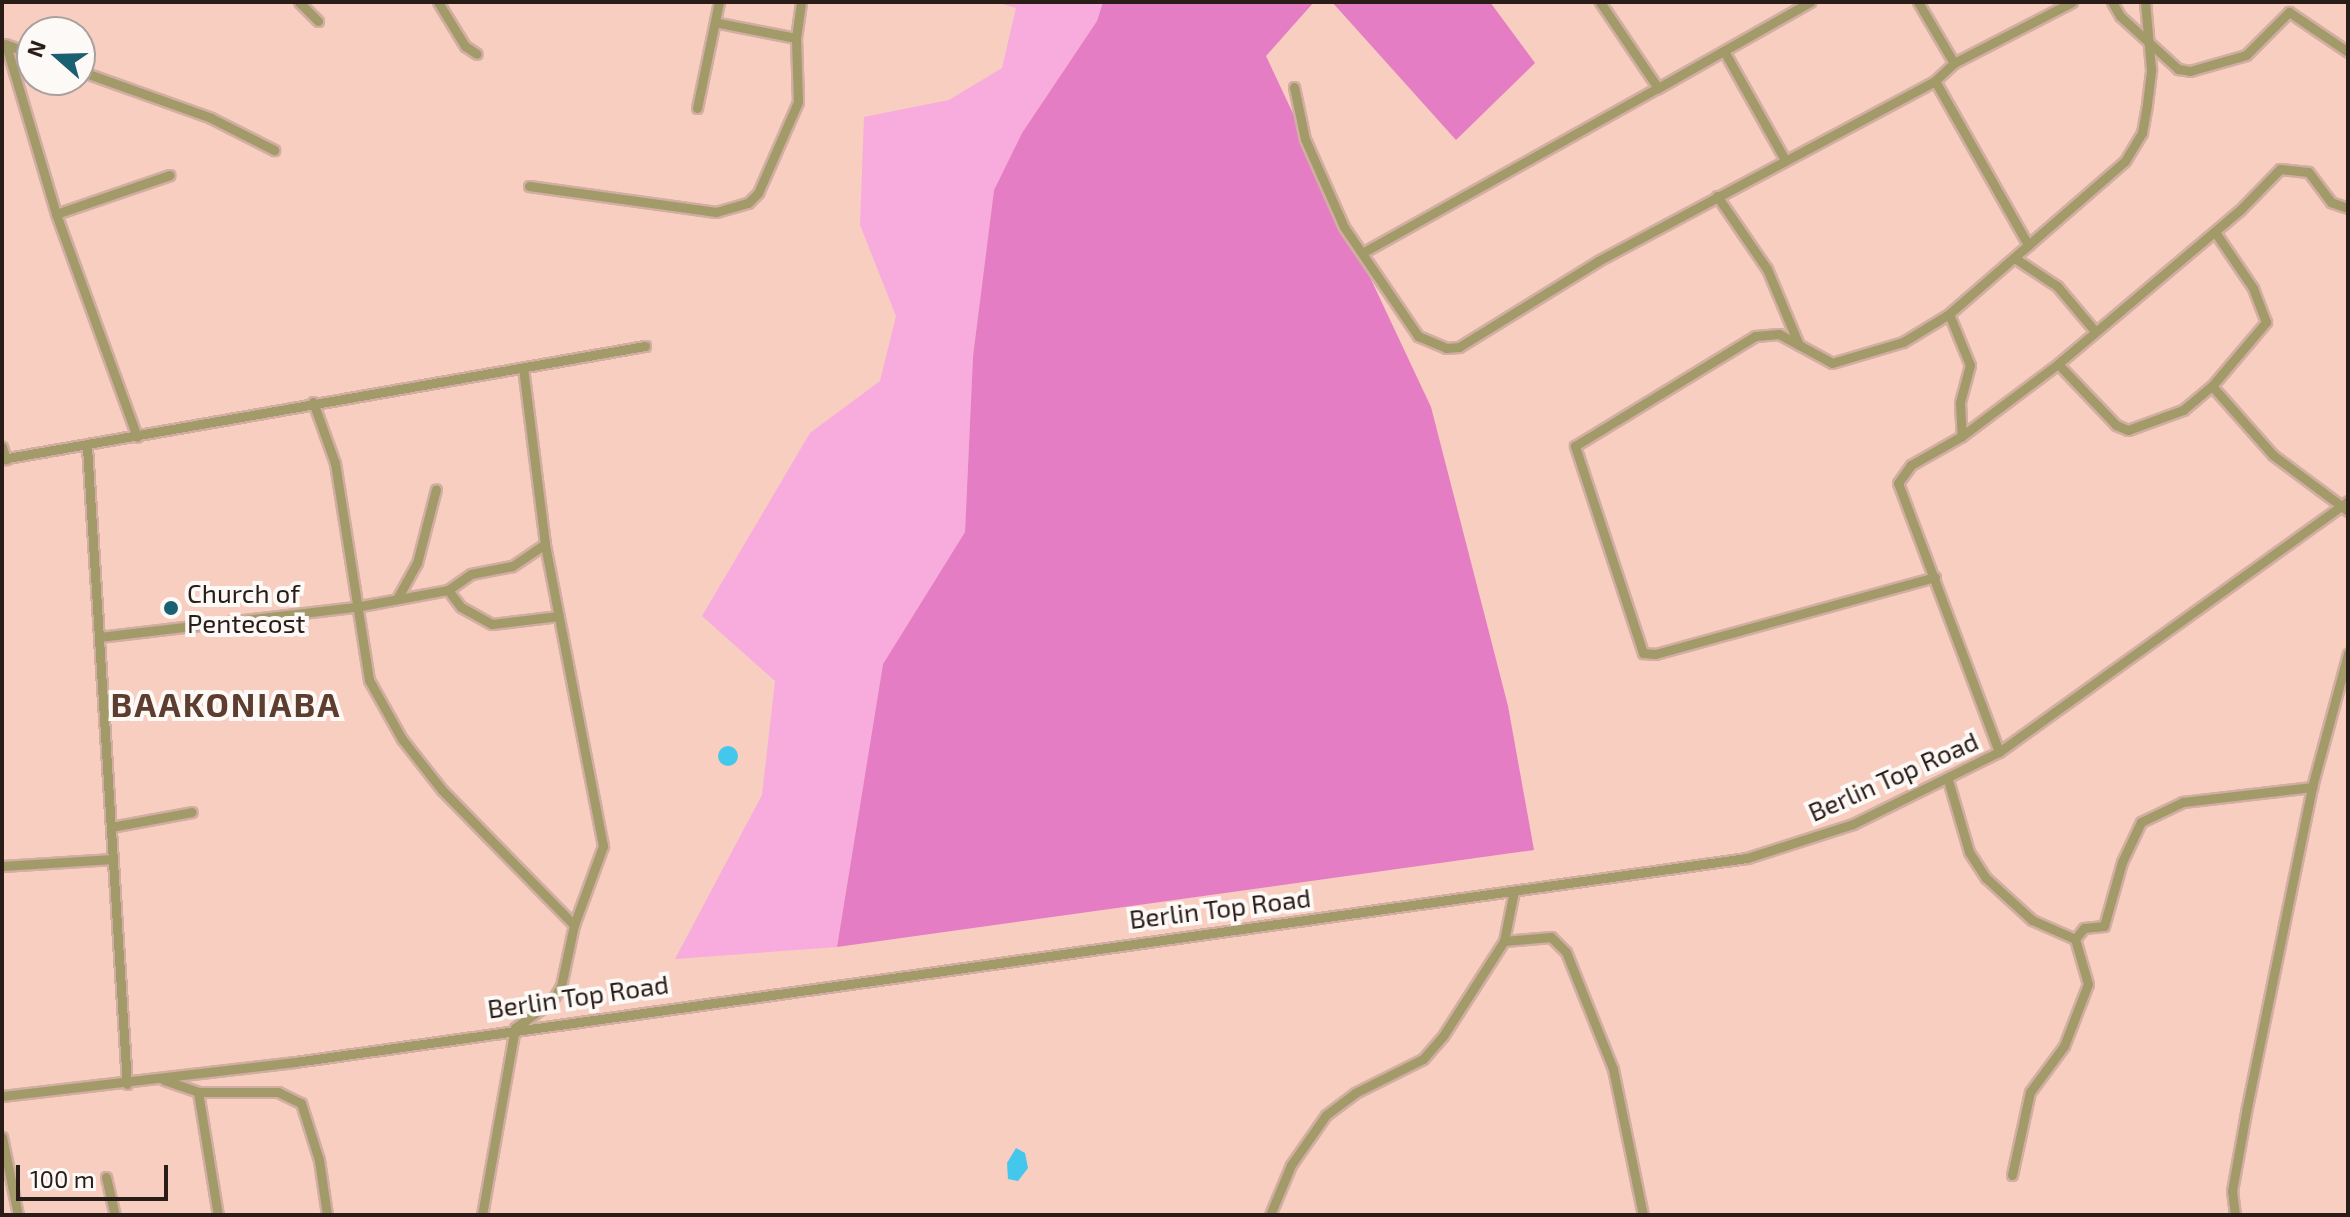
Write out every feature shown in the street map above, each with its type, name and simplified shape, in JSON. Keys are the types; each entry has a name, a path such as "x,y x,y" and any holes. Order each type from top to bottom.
{"street":[{"path":"299,2 318,21"},
{"path":"438,2 465,46 477,54"},
{"path":"697,108 719,23 719,2"},
{"path":"529,186 716,212 748,203 758,193 798,102 796,38 801,2"},
{"path":"1600,2 1658,88"},
{"path":"1364,252 1725,53 1810,2"},
{"path":"1918,2 1954,63"},
{"path":"1294,87 1305,139 1344,227 1364,252 1418,336 1437,347 1459,347 1598,261 1784,158 1935,81 1954,63 2049,6 2072,2"},
{"path":"2112,2 2120,16 2168,62 2190,71 2246,55 2289,12 2348,52"},
{"path":"1935,577 1655,654 1640,651 1575,446 1755,336 1772,332 1799,345 1823,363 1845,362 1903,342 1949,314 2016,259 2125,161 2142,133 2151,69 2145,2"},
{"path":"719,23 796,38"},
{"path":"4,44 56,214 137,437"},
{"path":"1725,53 1784,158"},
{"path":"96,77 211,118 274,150"},
{"path":"1935,81 2028,245"},
{"path":"1999,752 1898,483 1911,465 1962,436 2058,364 2094,330 2215,232 2280,169 2292,167 2308,172 2331,202 2348,208"},
{"path":"56,214 170,175"},
{"path":"1717,196 1767,269 1799,345"},
{"path":"2058,364 2116,425 2128,430 2183,410 2212,386 2266,322 2253,288 2215,232"},
{"path":"2016,259 2057,286 2094,330"},
{"path":"1949,314 1970,365 1960,403 1962,436"},
{"path":"2,447 4,459 87,447 313,402 645,346"},
{"path":"482,1215 515,1028 552,1001 561,986 574,925 603,846 545,544 523,367"},
{"path":"2212,386 2273,455 2346,505"},
{"path":"313,402 335,463 355,607 369,680 402,739 442,790 574,925"},
{"path":"87,447 127,1084"},
{"path":"398,597 417,563 436,489"},
{"name":"Berlin Top Road","path":"2,1096 127,1084 1747,858 1853,824 1948,780 1999,752 2346,505"},
{"path":"99,637 355,607 448,590 486,568 512,566 545,544"},
{"path":"448,590 461,607 492,624 559,616"},
{"path":"2235,1215 2237,1163 2312,787 2348,654"},
{"path":"1948,780 1969,852 1986,878 2032,920 2075,939"},
{"path":"2075,939 2084,928 2104,926 2134,834 2152,813 2183,802 2312,787"},
{"path":"111,827 192,812"},
{"path":"2,866 113,859"},
{"path":"1270,1215 1291,1165 1321,1120 1355,1093 1423,1059 1504,941 1514,891"},
{"path":"1504,941 1551,937 1566,952 1613,1069 1643,1215"},
{"path":"2012,1175 2030,1092 2064,1046 2088,984 2075,939"},
{"path":"161,1078 198,1092 278,1092 301,1103 319,1160 327,1215"},
{"path":"198,1092 218,1215"},
{"path":"2,1137 18,1215"},
{"path":"106,1177 115,1215"}],"shaded area":[{"path":"996,2 1103,2 1097,21 1022,133 994,190 973,356 965,532 883,664 837,947 675,959 762,795 775,681 702,616 810,433 880,381 896,316 860,225 864,117 949,100 1002,68 1016,8"},
{"path":"1103,2 1314,2 1266,56 1431,407 1508,706 1534,850 837,947 883,664 965,532 973,356 994,190 1022,133 1097,21"},
{"path":"1332,2 1490,2 1535,63 1456,140"}],"water":[{"path":"728,746 735,749 738,756 735,763 728,766 721,763 718,756 721,749"},
{"path":"1016,1148 1025,1153 1028,1168 1018,1181 1008,1179 1007,1163"}],"place":[{"name":"Church of Pentecost","path":"171,608"}],"district":[{"name":"BAAKONIABA","path":"226,704"}]}
